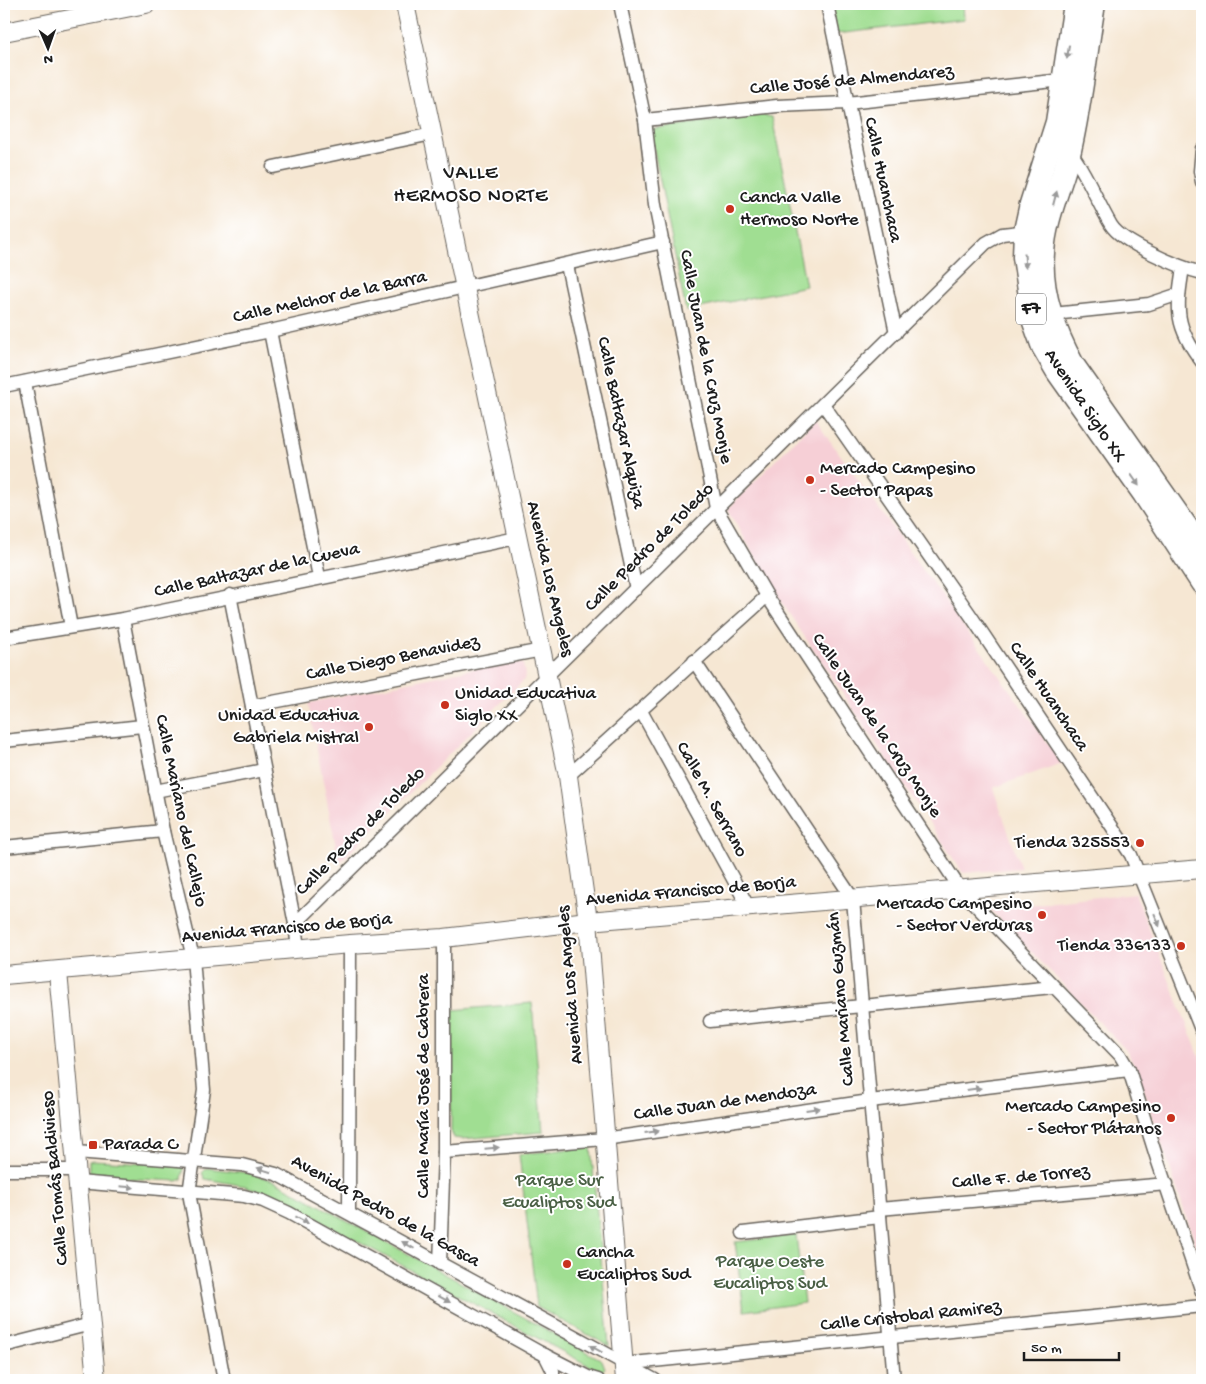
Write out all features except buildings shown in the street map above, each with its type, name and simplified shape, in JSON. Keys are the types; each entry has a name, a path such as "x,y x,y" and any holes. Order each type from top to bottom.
{"highway":[{"name":"Avenida Siglo XX","path":"1060,146 1057,122 1075,4"},
{"name":"Avenida Siglo XX","path":"1094,4 1060,146 1036,231 1024,257 1034,322 1043,347 1057,371 1200,574"},
{"name":"Avenida Siglo XX","path":"1036,231 1043,252 1044,280 1058,338 1073,365 1202,549"}],"street":[{"path":"4,32 146,4"},
{"name":"Avenida Los Angeles","path":"405,4 568,776 588,921 624,1372"},
{"name":"Calle Juan de la Cruz Monje","path":"620,4 644,120 652,191 716,508 767,596 961,890 1120,1055 1129,1070 1202,1292"},
{"name":"Calle Huanchaca","path":"827,4 896,333"},
{"name":"Calle José de Almendarez","path":"644,120 777,106 847,103 1063,80"},
{"path":"273,167 432,134"},
{"path":"1060,146 1082,167 1112,226 1123,238 1183,268 1202,273"},
{"path":"1202,149 1202,182"},
{"name":"Calle Pedro de Toledo","path":"295,924 986,244 1002,234 1036,231"},
{"name":"Calle Melchor de la Barra","path":"4,386 270,331 663,242"},
{"name":"Calle Baltazar Alquiza","path":"567,265 636,589"},
{"path":"1183,268 1178,315 1184,335 1202,362"},
{"path":"1052,314 1149,304 1179,294"},
{"path":"270,331 319,577"},
{"path":"25,382 71,627"},
{"name":"Calle Huanchaca","path":"824,404 1027,699 1131,855 1202,1032"},
{"name":"Calle Baltazar de la Cueva","path":"4,638 123,619 230,595 517,538"},
{"path":"230,595 295,924 298,949"},
{"path":"568,776 767,596"},
{"name":"Calle Mariano del Callejo","path":"123,619 163,831 193,958 204,1090 188,1193 224,1380"},
{"name":"Calle Diego Benavidez","path":"252,706 542,650"},
{"name":"Calle Mariano Guzmán","path":"694,661 853,899 894,1380"},
{"name":"Calle M. Serrano","path":"641,711 749,908"},
{"path":"4,740 142,726"},
{"path":"155,791 264,770"},
{"path":"4,847 163,831"},
{"name":"Avenida Francisco de Borja","path":"4,975 58,972 350,944 444,938 588,921 1202,869"},
{"name":"Calle María José de Cabrera","path":"440,1264 444,1152 444,938"},
{"path":"349,1212 350,944"},
{"name":"Calle Tomás Baldivieso","path":"58,972 96,1380"},
{"path":"710,1021 1053,987"},
{"name":"Calle Juan de Mendoza","path":"444,1152 604,1139 870,1101 1129,1070"},
{"name":"Avenida Pedro de la Gasca","path":"76,1152 242,1165 276,1174 349,1212 624,1372 655,1380"},
{"path":"4,1170 78,1176 188,1193 244,1196 263,1201 289,1213 545,1355 588,1377 598,1380"},
{"name":"Calle F. de Torrez","path":"743,1233 880,1213 1167,1184"},
{"name":"Calle Cristobal Ramirez","path":"624,1372 890,1339 1202,1306"},
{"path":"4,1346 91,1324"},
{"path":"545,1355 553,1371 553,1380"}],"shaded area":[{"path":"815,420 1062,763 993,788 1021,868 963,873 774,591 728,509"},
{"path":"511,661 523,664 524,680 339,863 308,703"},
{"path":"1135,893 1202,1063 1202,1264 1139,1075 1127,1051 990,909"}],"green space":[{"path":"831,4 963,4 964,19 836,34"},
{"name":"Cancha Valle Hermoso Norte","path":"761,115 772,117 806,286 686,311 650,130"},
{"name":"Parque Sur Ecualiptos Sud","path":"532,1003 543,1132 462,1139 454,1138 451,1130 452,1010"},
{"name":"Parque Sur Ecualiptos Sud","path":"591,1147 609,1346 537,1307 519,1154"},
{"path":"89,1161 179,1165 184,1168 182,1179 178,1181 95,1177 89,1174"},
{"path":"207,1168 249,1173 275,1181 602,1360 605,1368 602,1371 597,1370 273,1196 245,1186 205,1179 202,1173"},
{"name":"Parque Oeste Eucaliptos Sud","path":"796,1235 804,1303 744,1311 735,1242"}],"place":[{"name":"Cancha Valle Hermoso Norte","path":"730,209"},
{"name":"Mercado Campesino - Sector Papas","path":"810,480"},
{"name":"Unidad Educativa Siglo XX","path":"445,705"},
{"name":"Unidad Educativa Gabriela Mistral","path":"369,727"},
{"name":"Tienda 325553","path":"1140,843"},
{"name":"Mercado Campesino - Sector Verduras","path":"1042,915"},
{"name":"Tienda 336133","path":"1181,946"},
{"name":"Mercado Campesino - Sector Plátanos","path":"1171,1118"},
{"name":"Parada C","path":"93,1145"},
{"name":"Cancha Eucaliptos Sud","path":"567,1264"}],"district":[{"name":"VALLE HERMOSO NORTE","path":"471,186"}]}
